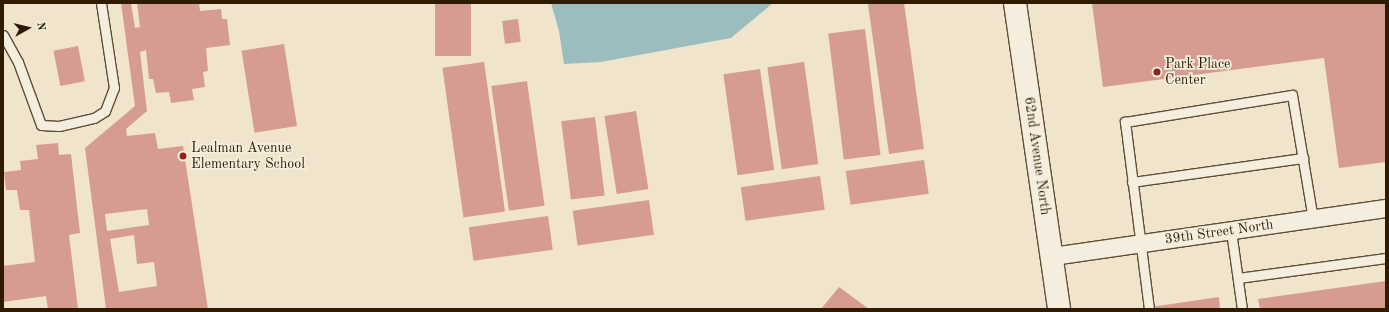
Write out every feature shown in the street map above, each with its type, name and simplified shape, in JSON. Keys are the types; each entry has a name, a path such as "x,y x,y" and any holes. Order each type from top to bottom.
{"street":[{"name":"62nd Avenue North","path":"1015,3 1059,309"},
{"name":"39th Street North","path":"1052,256 1386,208"}],"lane":[{"path":"3,35 18,62 41,125 59,126 94,118 105,111 114,88 101,3"},
{"path":"1149,309 1125,122 1292,95 1313,219"},
{"path":"1132,182 1303,158"},
{"path":"1231,231 1242,309"},
{"path":"1238,278 1386,258"}],"water":[{"path":"551,3 773,3 731,38 601,62 564,64 559,31"}],"building":[{"path":"121,3 131,3 135,28 140,27 137,3 199,3 200,11 221,9 222,19 227,19 230,45 206,48 208,71 203,72 205,87 192,89 194,100 171,103 169,92 156,93 153,79 149,79 146,50 140,52 147,111 126,129 127,136 155,133 158,149 183,146 208,309 106,309 85,148 135,106","holes":["147,209 149,225 107,231 105,214","134,235 137,264 154,262 157,286 119,292 110,239"]},
{"path":"435,3 471,3 471,56 435,56"},
{"path":"904,3 924,149 889,154 868,4"},
{"name":"Park Place Center","path":"1092,3 1386,3 1386,162 1339,168 1324,58 1103,87"},
{"path":"518,19 521,42 505,44 502,21"},
{"path":"865,29 880,155 844,160 828,34"},
{"path":"284,44 297,126 255,133 242,51"},
{"path":"78,46 85,81 60,86 53,51"},
{"path":"484,62 505,212 463,217 442,68"},
{"path":"804,62 818,164 782,169 767,67"},
{"path":"760,69 774,170 738,175 723,74"},
{"path":"527,81 545,206 509,211 491,86"},
{"path":"636,111 648,189 617,194 604,116"},
{"path":"595,117 605,195 571,200 561,121"},
{"path":"58,143 59,155 71,154 80,233 69,235 78,309 48,309 46,296 3,302 3,266 35,262 29,210 20,210 17,190 6,190 4,172 21,170 20,161 38,159 36,145"},
{"path":"924,160 929,194 851,205 846,171"},
{"path":"820,176 825,210 746,221 741,187"},
{"path":"649,200 654,235 578,245 573,211"},
{"path":"548,216 553,250 474,261 469,227"},
{"path":"1386,281 1386,309 1260,309 1258,299"},
{"path":"839,287 869,309 821,309"},
{"path":"1219,297 1220,309 1152,309 1151,307"}],"place":[{"name":"Park Place Center","path":"1157,72"},
{"name":"Lealman Avenue Elementary School","path":"183,156"}]}
